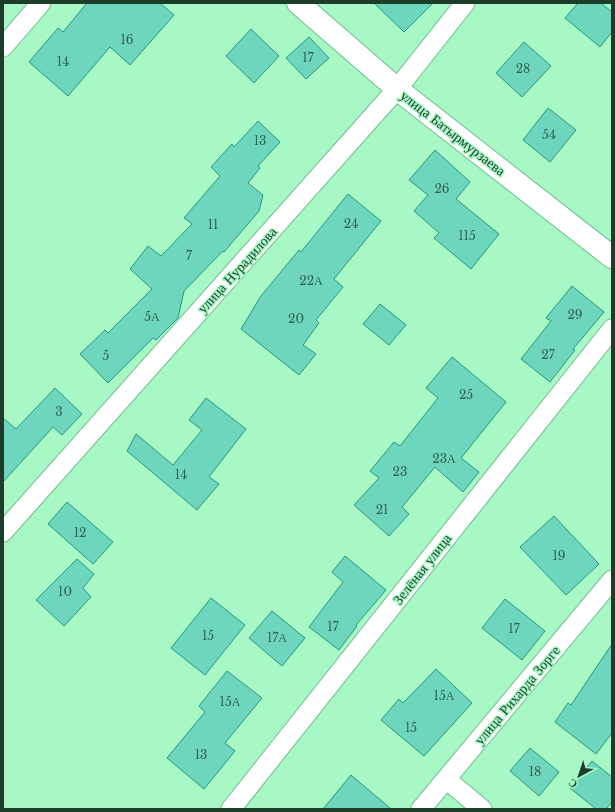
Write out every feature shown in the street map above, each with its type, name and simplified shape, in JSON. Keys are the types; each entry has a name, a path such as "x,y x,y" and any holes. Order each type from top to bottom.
{"street":[{"path":"3,47 40,3"},
{"name":"улица Батырмурзаева","path":"298,3 398,89 612,256"},
{"name":"улица Нурадилова","path":"3,532 398,89 465,3"},
{"name":"Зелёная улица","path":"231,809 612,329"},
{"name":"улица Рихарда Зорге","path":"421,809 612,580"},
{"path":"446,779 482,809"}],"building":[{"path":"87,3 160,3 174,15 130,65 110,47 68,96 29,62 58,28 63,32"},
{"path":"374,3 433,3 404,32"},
{"path":"578,3 601,3 612,12 612,32 600,47 565,18"},
{"path":"251,29 279,56 254,83 226,56"},
{"path":"309,37 329,58 306,79 286,58"},
{"path":"524,42 551,66 522,97 496,73"},
{"path":"548,108 576,130 550,162 523,140"},
{"path":"258,121 280,142 258,166 260,168 248,183 263,195 259,211 224,252 223,251 184,291 178,318 156,340 153,338 108,383 80,354 105,330 108,333 152,289 130,269 148,246 161,256 192,224 184,218 220,176 211,167 232,144 234,147"},
{"path":"435,150 470,182 456,199 499,234 471,269 434,238 439,233 414,211 428,195 409,180"},
{"path":"348,194 381,221 334,279 343,287 316,320 319,323 303,345 316,354 299,375 241,329 261,296 299,250 301,252"},
{"path":"572,286 604,312 573,349 575,350 550,382 521,359 551,321 546,318"},
{"path":"380,304 406,325 389,345 363,324"},
{"path":"452,357 506,402 461,458 479,472 463,492 435,467 402,507 409,514 389,536 354,505 379,478 370,471 394,442 400,446 438,398 426,388"},
{"path":"55,388 82,414 62,435 53,427 3,482 3,418 16,429"},
{"path":"206,398 246,429 209,477 219,484 197,510 127,451 136,434 173,465 202,430 189,420"},
{"path":"67,502 113,542 93,564 48,524"},
{"path":"554,516 599,564 566,595 520,547"},
{"path":"345,556 386,590 356,625 357,626 339,650 309,627 343,582 332,572"},
{"path":"77,559 94,574 83,588 91,597 64,626 36,600"},
{"path":"211,598 245,625 205,675 171,648"},
{"path":"505,599 545,631 522,660 482,628"},
{"path":"272,611 305,638 282,666 249,638"},
{"path":"612,644 612,733 596,754 555,722 568,703 571,705"},
{"path":"436,669 472,703 424,756 381,720 399,699 403,703"},
{"path":"227,671 262,698 225,743 235,751 204,789 167,758 205,712 199,706"},
{"path":"530,748 559,772 539,796 510,771"},
{"path":"592,761 612,777 612,802 606,809 596,809 570,788"},
{"path":"351,775 391,809 323,809"}]}
